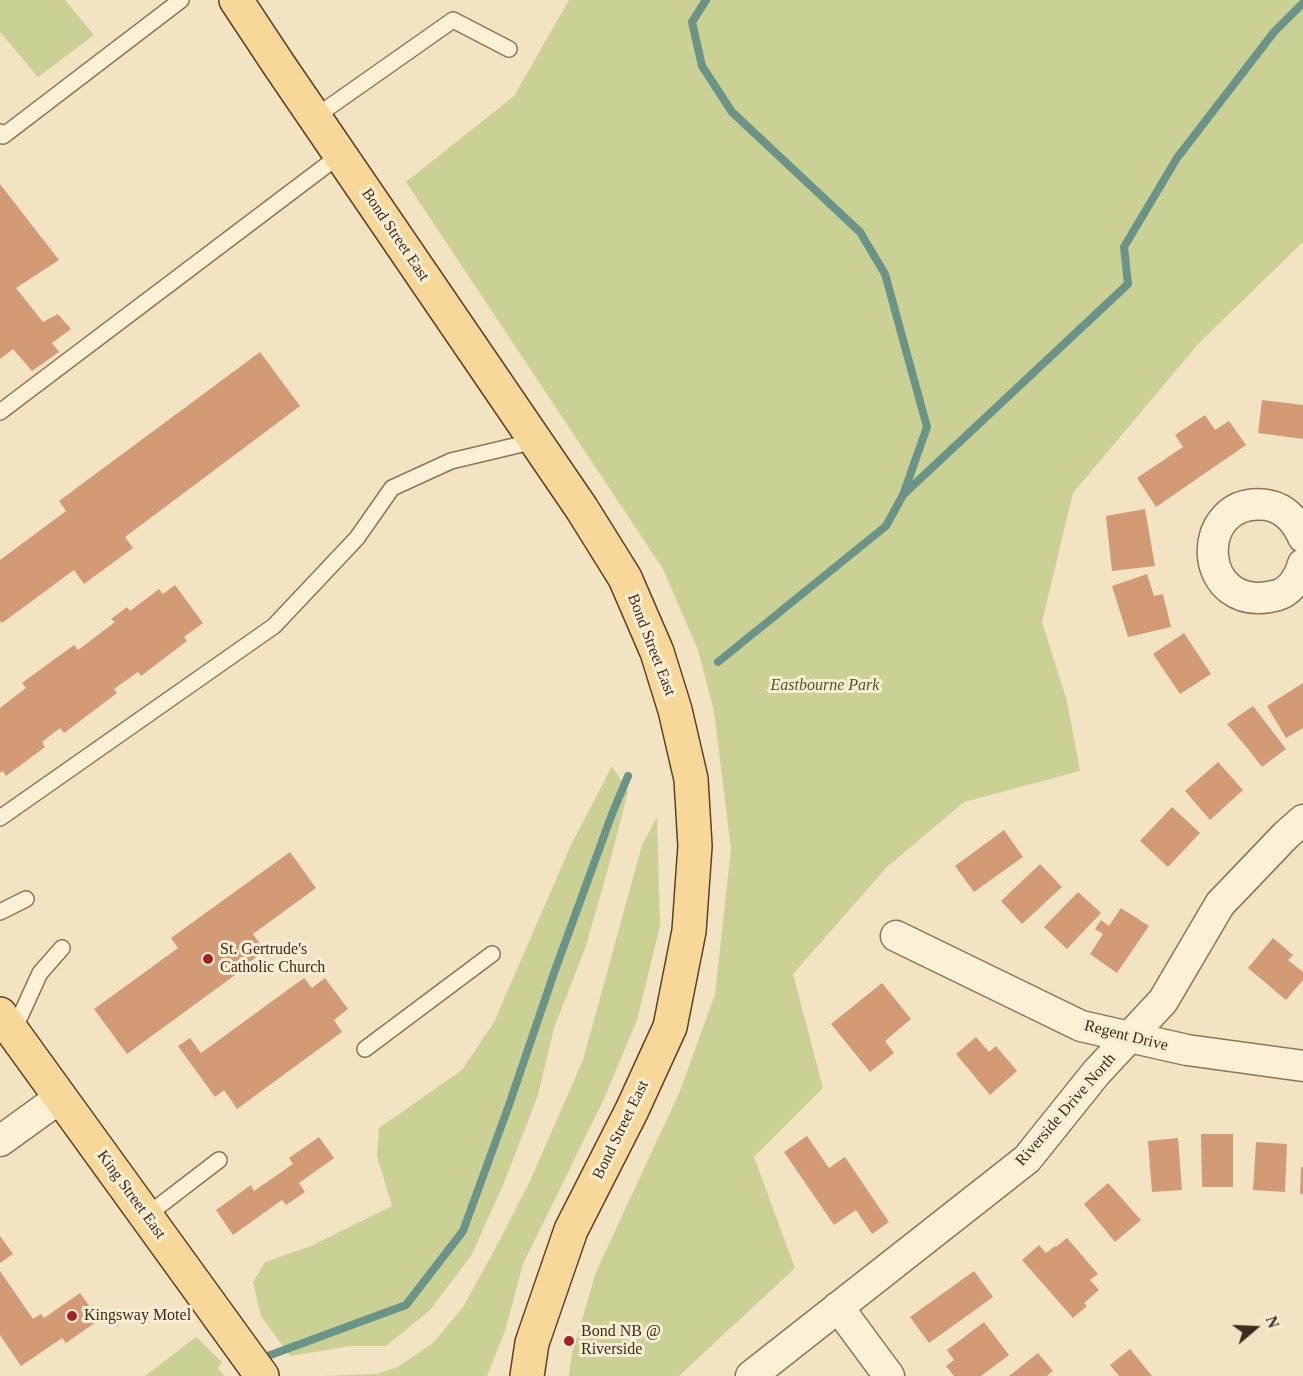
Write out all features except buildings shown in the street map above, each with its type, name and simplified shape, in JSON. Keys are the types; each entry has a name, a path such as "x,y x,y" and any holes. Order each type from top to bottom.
{"main road":[{"name":"Bond Street East","path":"236,0 582,509 625,578 657,652 675,710 692,778 695,846 689,931 670,1027 632,1110 571,1230 532,1343 527,1376"},
{"name":"King Street East","path":"6,1023 255,1367"},
{"path":"510,1376 532,1343"}],"street":[{"path":"1299,584 1282,594 1267,597 1252,598 1238,593 1225,584 1216,572 1212,557 1213,541 1218,526 1229,514 1242,507 1257,504 1273,506 1287,513 1298,525 1303,537"},
{"name":"Riverside Drive North","path":"751,1376 1027,1159 1096,1072 1163,1001 1220,904 1303,820"},
{"name":"Regent Drive","path":"896,936 1081,1026 1187,1050 1303,1066"},
{"path":"0,1141 61,1097"},
{"path":"838,1306 889,1376"}],"lane":[{"path":"0,132 3,136 181,0"},
{"path":"315,117 453,20 509,49"},
{"path":"0,412 340,155"},
{"path":"0,818 274,626 357,538 392,489 451,461 535,441"},
{"path":"0,912 26,899"},
{"path":"6,1023 40,973 62,948"},
{"path":"365,1049 492,954"},
{"path":"146,1215 219,1160"}],"green space":[{"path":"0,0 65,0 94,35 38,77 0,32"},
{"name":"Eastbourne Park","path":"569,0 1303,0 1303,242 1199,343 1073,493 1042,622 1067,701 1080,771 964,802 887,867 793,974 823,1088 754,1157 795,1268 679,1376 569,1376 572,1354 596,1272 680,1091 715,994 731,849 714,711 698,650 663,569 406,182 514,96"},
{"path":"612,766 628,792 586,946 554,1028 538,1095 504,1183 471,1256 430,1310 386,1346 350,1346 290,1356 261,1316 253,1282 265,1262 311,1246 392,1206 377,1156 379,1128 462,1070 494,1022 571,845"},
{"path":"657,817 660,926 637,1020 604,1099 523,1264 505,1331 487,1376 324,1376 376,1374 398,1367 433,1343 463,1307 530,1181 583,1060 642,845"},
{"path":"196,1337 222,1362 218,1368 224,1376 145,1376"}],"waterway":[{"path":"706,0 692,22 702,66 732,112 860,232 885,274 927,427 903,495 886,526 718,662"},
{"path":"904,494 1128,284 1124,247 1177,158 1274,32 1303,3"},
{"path":"261,1361 265,1357 406,1305 463,1231 554,973 628,776"}],"place":[{"name":"St. Gertrude's Catholic Church","path":"208,959"},
{"name":"Kingsway Motel","path":"72,1316"},
{"name":"Bond NB @ Riverside","path":"569,1341"}]}
